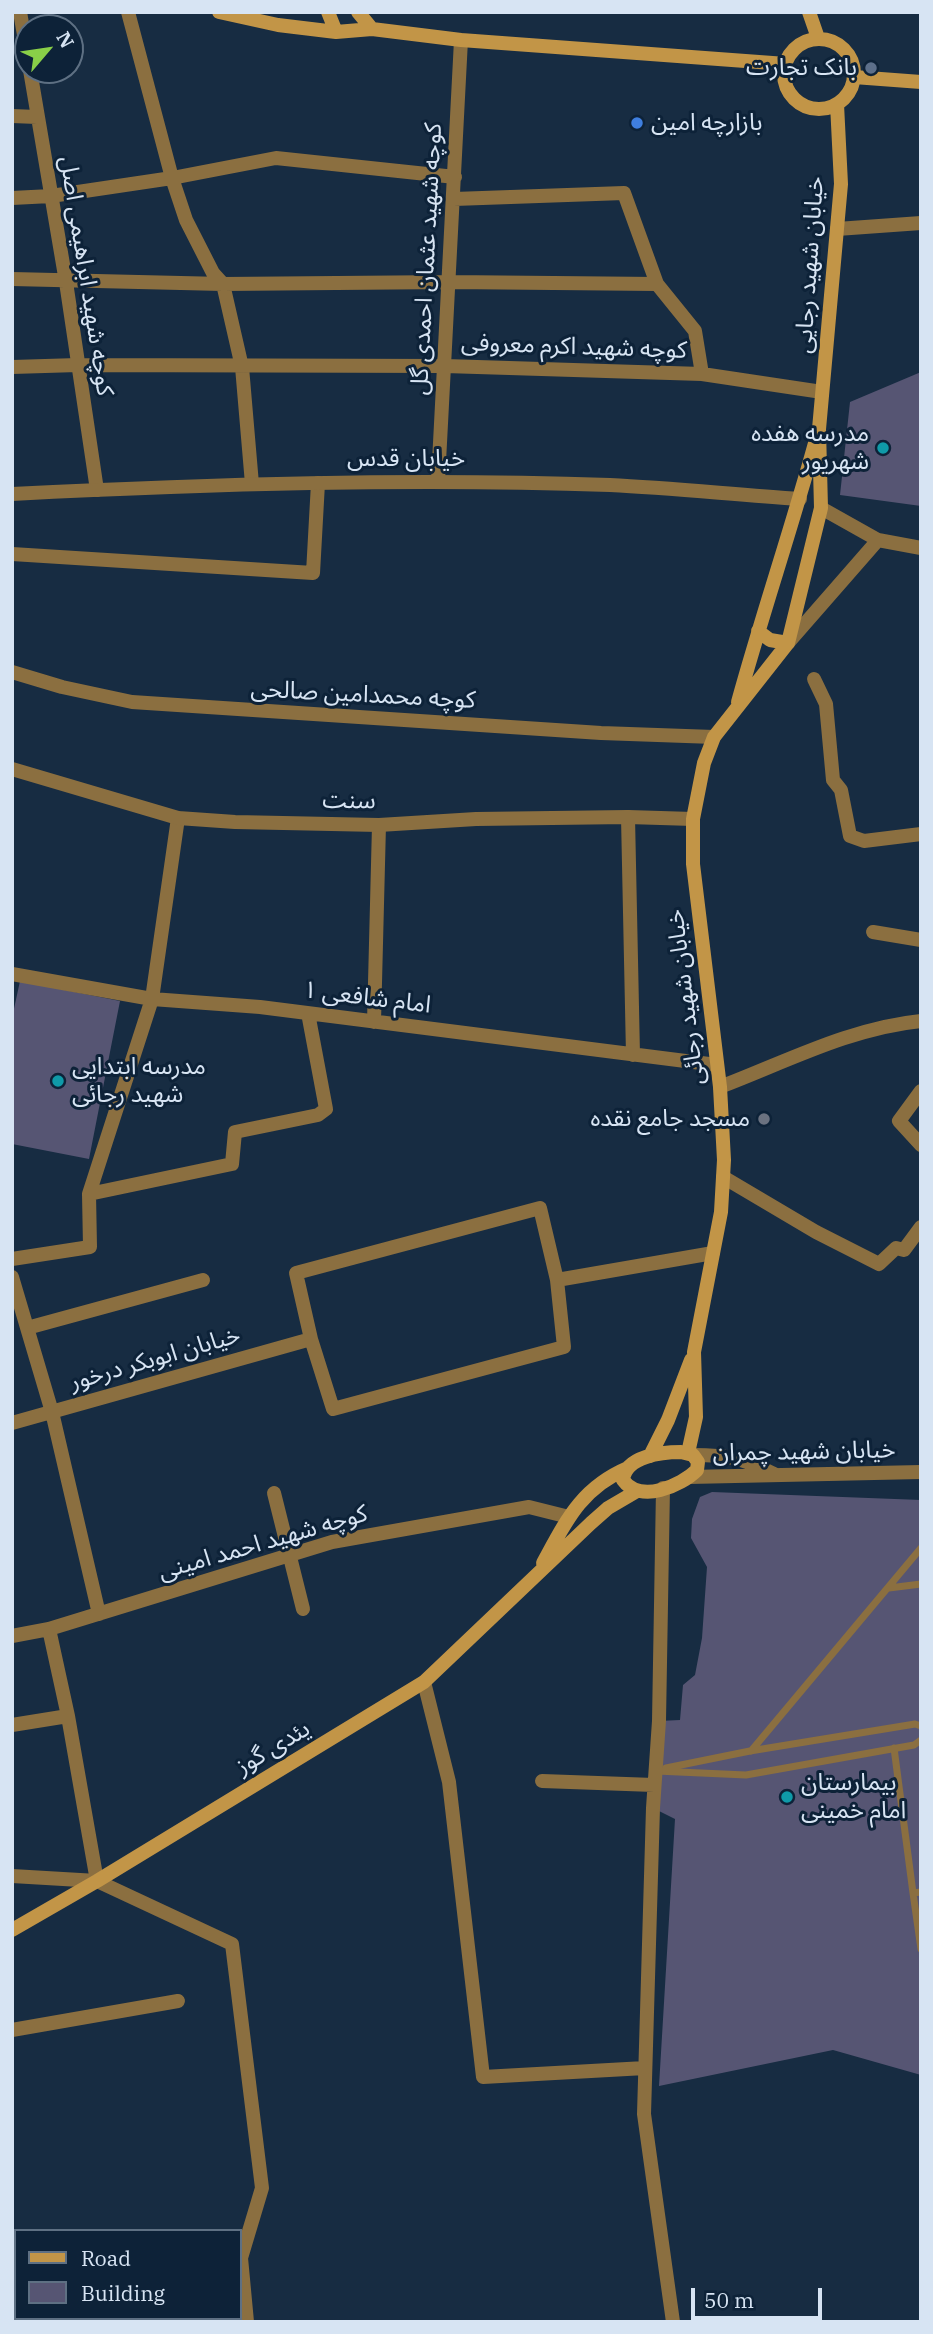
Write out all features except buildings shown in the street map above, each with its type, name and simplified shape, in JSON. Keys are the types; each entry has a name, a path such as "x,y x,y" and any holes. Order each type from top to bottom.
{"main road":[{"path":"219,12 278,25 336,32 372,29 461,40 786,64"},
{"path":"327,12 336,32"},
{"path":"358,12 372,29"},
{"path":"809,12 818,38"},
{"path":"818,38 831,40 842,47 849,55 855,77 846,97 837,104 815,109 796,100 785,82 786,64 792,51 800,44 818,38"},
{"path":"855,77 921,82"},
{"name":"خیابان شهید رجایی","path":"821,509 819,429 841,184 837,104"},
{"name":"خیابان شهید رجایی","path":"800,499 819,429"},
{"name":"خیابان شهید رجائی","path":"735,710 800,499"},
{"name":"خیابان شهید رجائی","path":"689,1477 697,1470 698,1465 691,1454 696,1417 694,1352 721,1212 723,1177 720,1087 693,864 693,819 704,763 714,737 788,643 821,509"},
{"path":"758,631 770,640 788,643"},
{"path":"650,1456 668,1419 694,1352"},
{"path":"536,1576 569,1517 589,1492 611,1476 650,1456 662,1452 691,1454"},
{"path":"628,1468 623,1480 637,1491 663,1488 689,1477"},
{"name":"یئدی گوز","path":"12,1930 424,1682 608,1508 637,1491"}],"street":[{"path":"128,12 172,178 186,220 213,273 223,284 242,367 252,484"},
{"name":"کوچه شهید عثمان احمدی گل","path":"438,481 461,40"},
{"name":"کوچه شهید ابراهیمی اصل","path":"32,84 66,282 97,490"},
{"path":"12,116 37,117"},
{"path":"12,198 172,178 276,158 455,177"},
{"path":"454,199 624,193 657,284 695,331 702,374"},
{"path":"837,229 921,223"},
{"path":"12,279 223,284 657,284"},
{"name":"کوچه شهید اکرم معروفی","path":"12,368 78,365 445,366 702,374 822,392"},
{"name":"خیابان قدس","path":"12,494 252,484 438,481 612,485 800,499"},
{"path":"12,554 313,573 318,483"},
{"path":"821,509 878,540 921,548"},
{"path":"788,643 878,540"},
{"name":"کوچه محمدامین صالحی","path":"12,672 62,687 132,702 601,733 714,737"},
{"path":"814,679 825,704 833,780 841,790 850,836 864,841 921,834"},
{"name":"سنت","path":"12,769 178,818 379,825 628,817 693,819"},
{"path":"628,817 633,1055"},
{"path":"12,1259 89,1247 89,1194 152,999 178,818"},
{"path":"374,1021 379,825"},
{"path":"873,932 921,940"},
{"name":"امام شافعی ۱","path":"12,974 152,999 308,1013 717,1065"},
{"path":"89,1194 233,1164 235,1132 318,1115 326,1109 308,1013"},
{"path":"720,1087 820,1046 861,1033 921,1021"},
{"path":"921,1091 899,1121 921,1145"},
{"path":"723,1177 816,1232 879,1264 896,1248 904,1250 921,1227"},
{"path":"540,1208 557,1280 564,1347 333,1409 311,1339 296,1273 540,1208"},
{"path":"557,1280 713,1253"},
{"path":"12,1278 52,1412 99,1614"},
{"path":"27,1328 202,1280"},
{"name":"خیابان ابوبکر درخور","path":"12,1423 311,1339"},
{"path":"691,1454 734,1457 775,1474"},
{"name":"خیابان شهید چمران","path":"689,1477 921,1472"},
{"path":"663,1488 659,1721 644,2114 673,2322"},
{"path":"274,1493 303,1608"},
{"name":"کوچه شهید احمد امینی","path":"12,1636 49,1629 332,1542 529,1507 569,1517"},
{"path":"49,1629 68,1716 97,1881"},
{"path":"424,1682 449,1782 483,2077 645,2068"},
{"path":"12,1726 68,1716"},
{"path":"542,1781 655,1778"},
{"path":"12,1876 97,1881 232,1944 262,2188 242,2255"},
{"path":"12,2030 178,2001"},
{"path":"242,2269 247,2322"}],"lane":[{"path":"750,1751 921,1548"},
{"path":"889,1588 921,1584"},
{"path":"655,1778 750,1751 915,1724 921,1726"},
{"path":"655,1778 746,1775 914,1745 921,1740"},
{"path":"894,1748 917,1893 921,1950"}],"green space":[{"path":"226,2320 226,2322 54,2322"}],"place":[{"name":"بانک تجارت","path":"871,68"},
{"name":"بازارچه امین","path":"637,123"},
{"name":"مدرسه هفده شهریور","path":"883,448"},
{"name":"مدرسه ابتدایی شهید رجائی","path":"58,1081"},
{"name":"مسجد جامع نقده","path":"764,1119"},
{"name":"بیمارستان امام خمینی","path":"787,1797"}]}
